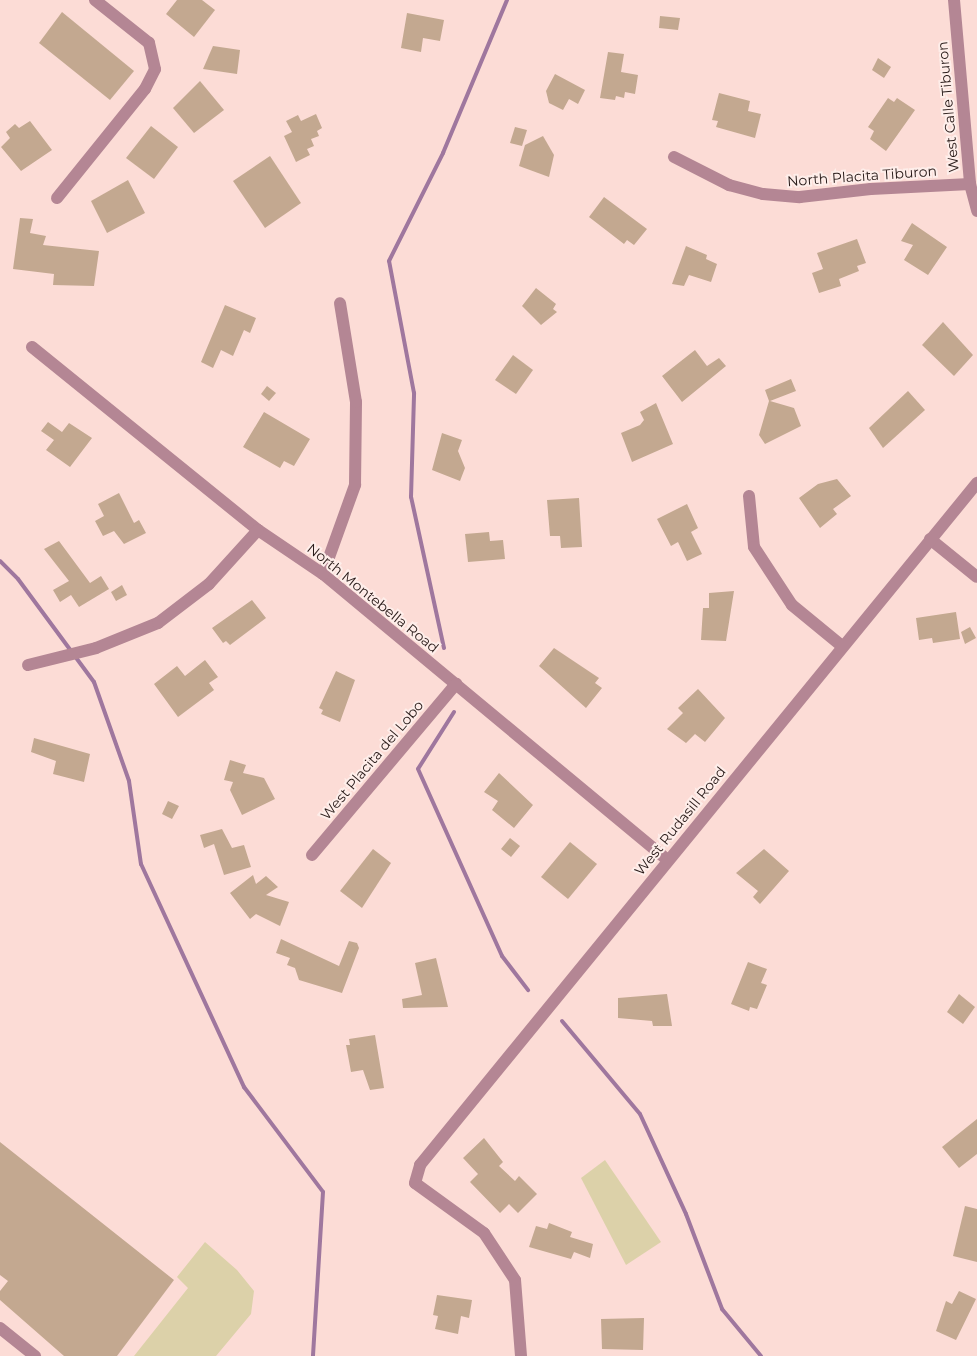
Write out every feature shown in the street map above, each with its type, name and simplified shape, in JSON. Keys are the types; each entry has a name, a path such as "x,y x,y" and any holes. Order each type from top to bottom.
{"street":[{"path":"57,198 145,89 153,76 160,58 149,43 95,0"},
{"name":"West Calle Tiburon","path":"954,0 970,184 977,211"},
{"name":"North Placita Tiburon","path":"674,157 729,185 762,194 800,197 871,189 970,184"},
{"path":"323,574 355,485 356,402 340,303"},
{"name":"North Montebella Road","path":"32,347 258,530 323,574 668,860"},
{"name":"West Rudasill Road","path":"521,1356 515,1280 484,1233 415,1183 420,1165 977,483"},
{"path":"749,496 754,547 792,605 842,646"},
{"path":"28,665 96,648 158,623 208,584 258,530"},
{"path":"930,540 977,578"},
{"name":"West Placita del Lobo","path":"312,854 456,684"},
{"path":"0,1328 35,1356"}],"shaded area":[{"path":"605,1160 661,1242 626,1265 581,1178"},
{"path":"205,1242 237,1270 254,1291 251,1314 216,1356 134,1356 188,1288 177,1277"}],"building":[{"path":"177,0 202,0 215,10 194,37 166,14"},
{"path":"62,12 134,71 110,100 39,43"},
{"path":"407,13 444,20 440,41 423,38 421,52 401,48"},
{"path":"660,16 680,18 678,30 659,28"},
{"path":"213,46 240,50 237,74 203,69"},
{"path":"608,52 624,54 621,72 638,75 635,94 625,92 624,98 616,96 615,100 600,98"},
{"path":"878,58 891,67 884,78 872,70"},
{"path":"555,74 585,90 578,104 569,99 563,110 549,103 546,91"},
{"path":"200,81 224,110 194,133 173,108"},
{"path":"719,93 750,101 748,111 761,114 755,138 716,127 718,121 712,120"},
{"path":"888,98 894,102 897,98 915,110 886,151 870,139 874,131 868,127"},
{"path":"316,114 322,128 317,131 319,136 311,139 314,146 307,149 310,155 296,162 284,136 292,132 286,121 298,115 301,121"},
{"path":"30,121 52,150 21,171 1,147 10,138 6,132 15,124 19,128"},
{"path":"151,126 178,147 154,179 126,158"},
{"path":"515,127 527,130 522,146 510,143"},
{"path":"543,136 554,155 549,177 519,166 525,145"},
{"path":"270,156 301,203 265,228 233,181"},
{"path":"128,180 145,213 107,233 91,201"},
{"path":"604,197 647,229 634,245 627,240 624,244 589,217"},
{"path":"20,218 33,219 30,233 46,236 43,245 99,251 94,286 53,285 54,274 13,269"},
{"path":"912,223 947,247 928,275 904,260 913,245 901,241"},
{"path":"857,239 866,263 857,266 859,271 839,279 841,286 819,293 812,273 823,269 817,253"},
{"path":"686,246 707,255 706,259 717,264 711,282 689,275 684,286 672,284"},
{"path":"536,288 556,304 553,309 557,312 541,325 522,306"},
{"path":"225,305 256,318 250,333 244,330 233,356 221,350 213,368 201,362"},
{"path":"943,322 973,355 954,376 922,345"},
{"path":"695,350 707,366 719,358 726,366 682,402 662,376"},
{"path":"513,355 533,370 516,394 495,380"},
{"path":"791,379 796,391 770,401 794,408 801,426 765,444 759,435 769,401 765,390"},
{"path":"267,386 276,393 269,401 261,394"},
{"path":"908,391 925,410 883,448 869,428"},
{"path":"656,403 673,444 632,462 621,433 640,425 644,420 640,412"},
{"path":"264,412 310,439 294,466 284,461 280,468 243,447"},
{"path":"48,422 62,432 69,423 92,438 70,467 46,450 54,440 41,431"},
{"path":"442,433 462,440 458,451 465,468 460,481 432,470"},
{"path":"837,479 851,496 833,509 837,514 820,528 799,498 818,484"},
{"path":"119,493 134,523 139,520 146,533 124,544 114,531 103,536 95,521 104,516 98,504"},
{"path":"579,498 582,547 561,548 560,536 550,536 547,500"},
{"path":"687,504 698,528 691,532 702,554 687,561 678,542 671,546 657,519"},
{"path":"489,532 490,541 503,540 505,559 468,562 465,534"},
{"path":"59,541 90,583 101,576 109,589 79,607 71,595 60,602 53,590 69,581 44,549"},
{"path":"122,585 127,595 116,601 111,592"},
{"path":"734,591 726,641 701,640 703,608 709,608 709,593"},
{"path":"252,600 266,618 230,645 226,641 223,643 212,628"},
{"path":"956,612 960,639 933,643 932,638 919,640 916,618"},
{"path":"970,627 976,638 965,644 961,632"},
{"path":"554,648 599,678 595,683 602,688 586,708 539,666"},
{"path":"205,660 218,677 209,683 214,690 178,717 154,684 177,666 185,676"},
{"path":"336,671 355,680 340,722 321,714 323,710 319,708"},
{"path":"698,689 725,718 705,742 695,734 686,743 667,729 683,713 678,708"},
{"path":"34,738 90,754 84,782 53,774 56,761 31,752"},
{"path":"230,760 246,765 243,773 264,778 275,799 242,815 230,790 233,782 224,780"},
{"path":"499,773 533,805 514,828 492,810 498,801 484,792"},
{"path":"168,801 179,806 172,819 162,814"},
{"path":"222,829 232,848 244,845 251,867 224,875 214,844 204,848 200,835"},
{"path":"510,838 520,846 511,857 501,849"},
{"path":"570,842 597,864 568,899 541,877"},
{"path":"373,849 391,863 362,908 340,891"},
{"path":"764,849 789,871 760,904 753,897 758,891 736,873"},
{"path":"253,875 256,884 266,876 278,887 266,895 289,902 280,926 256,914 250,919 230,893"},
{"path":"281,939 339,966 349,941 357,943 359,948 342,993 299,980 295,968 287,965 290,958 276,953"},
{"path":"436,958 448,1007 403,1008 402,999 422,995 415,963"},
{"path":"748,962 767,969 761,983 767,985 757,1009 750,1007 749,1011 731,1004"},
{"path":"667,994 672,1026 653,1026 652,1021 618,1018 618,998"},
{"path":"959,994 975,1007 963,1024 947,1012"},
{"path":"375,1035 384,1088 370,1090 363,1070 351,1072 346,1045 350,1045 349,1039"},
{"path":"977,1119 977,1154 959,1168 942,1147"},
{"path":"484,1138 503,1162 499,1166 515,1181 519,1176 537,1194 518,1213 509,1204 500,1213 470,1182 478,1174 463,1158"},
{"path":"0,1142 174,1280 117,1356 64,1356 0,1300 0,1291 8,1281 0,1275"},
{"path":"965,1206 977,1209 977,1262 953,1256"},
{"path":"549,1223 572,1232 570,1237 593,1244 590,1258 574,1252 571,1259 529,1247 536,1226 547,1229"},
{"path":"959,1291 976,1299 956,1340 936,1331 946,1301 952,1304"},
{"path":"437,1295 472,1300 469,1318 461,1316 458,1334 435,1329 438,1316 433,1315"},
{"path":"644,1318 643,1350 602,1349 601,1319"}],"waterway":[{"path":"444,648 411,497 414,393 389,261 443,153 507,0"},
{"path":"0,561 18,579 94,682 129,781 141,864 244,1087 323,1192 313,1356"},
{"path":"454,712 418,769 502,956 528,990"},
{"path":"562,1021 640,1114 686,1214 722,1309 761,1356"}]}
